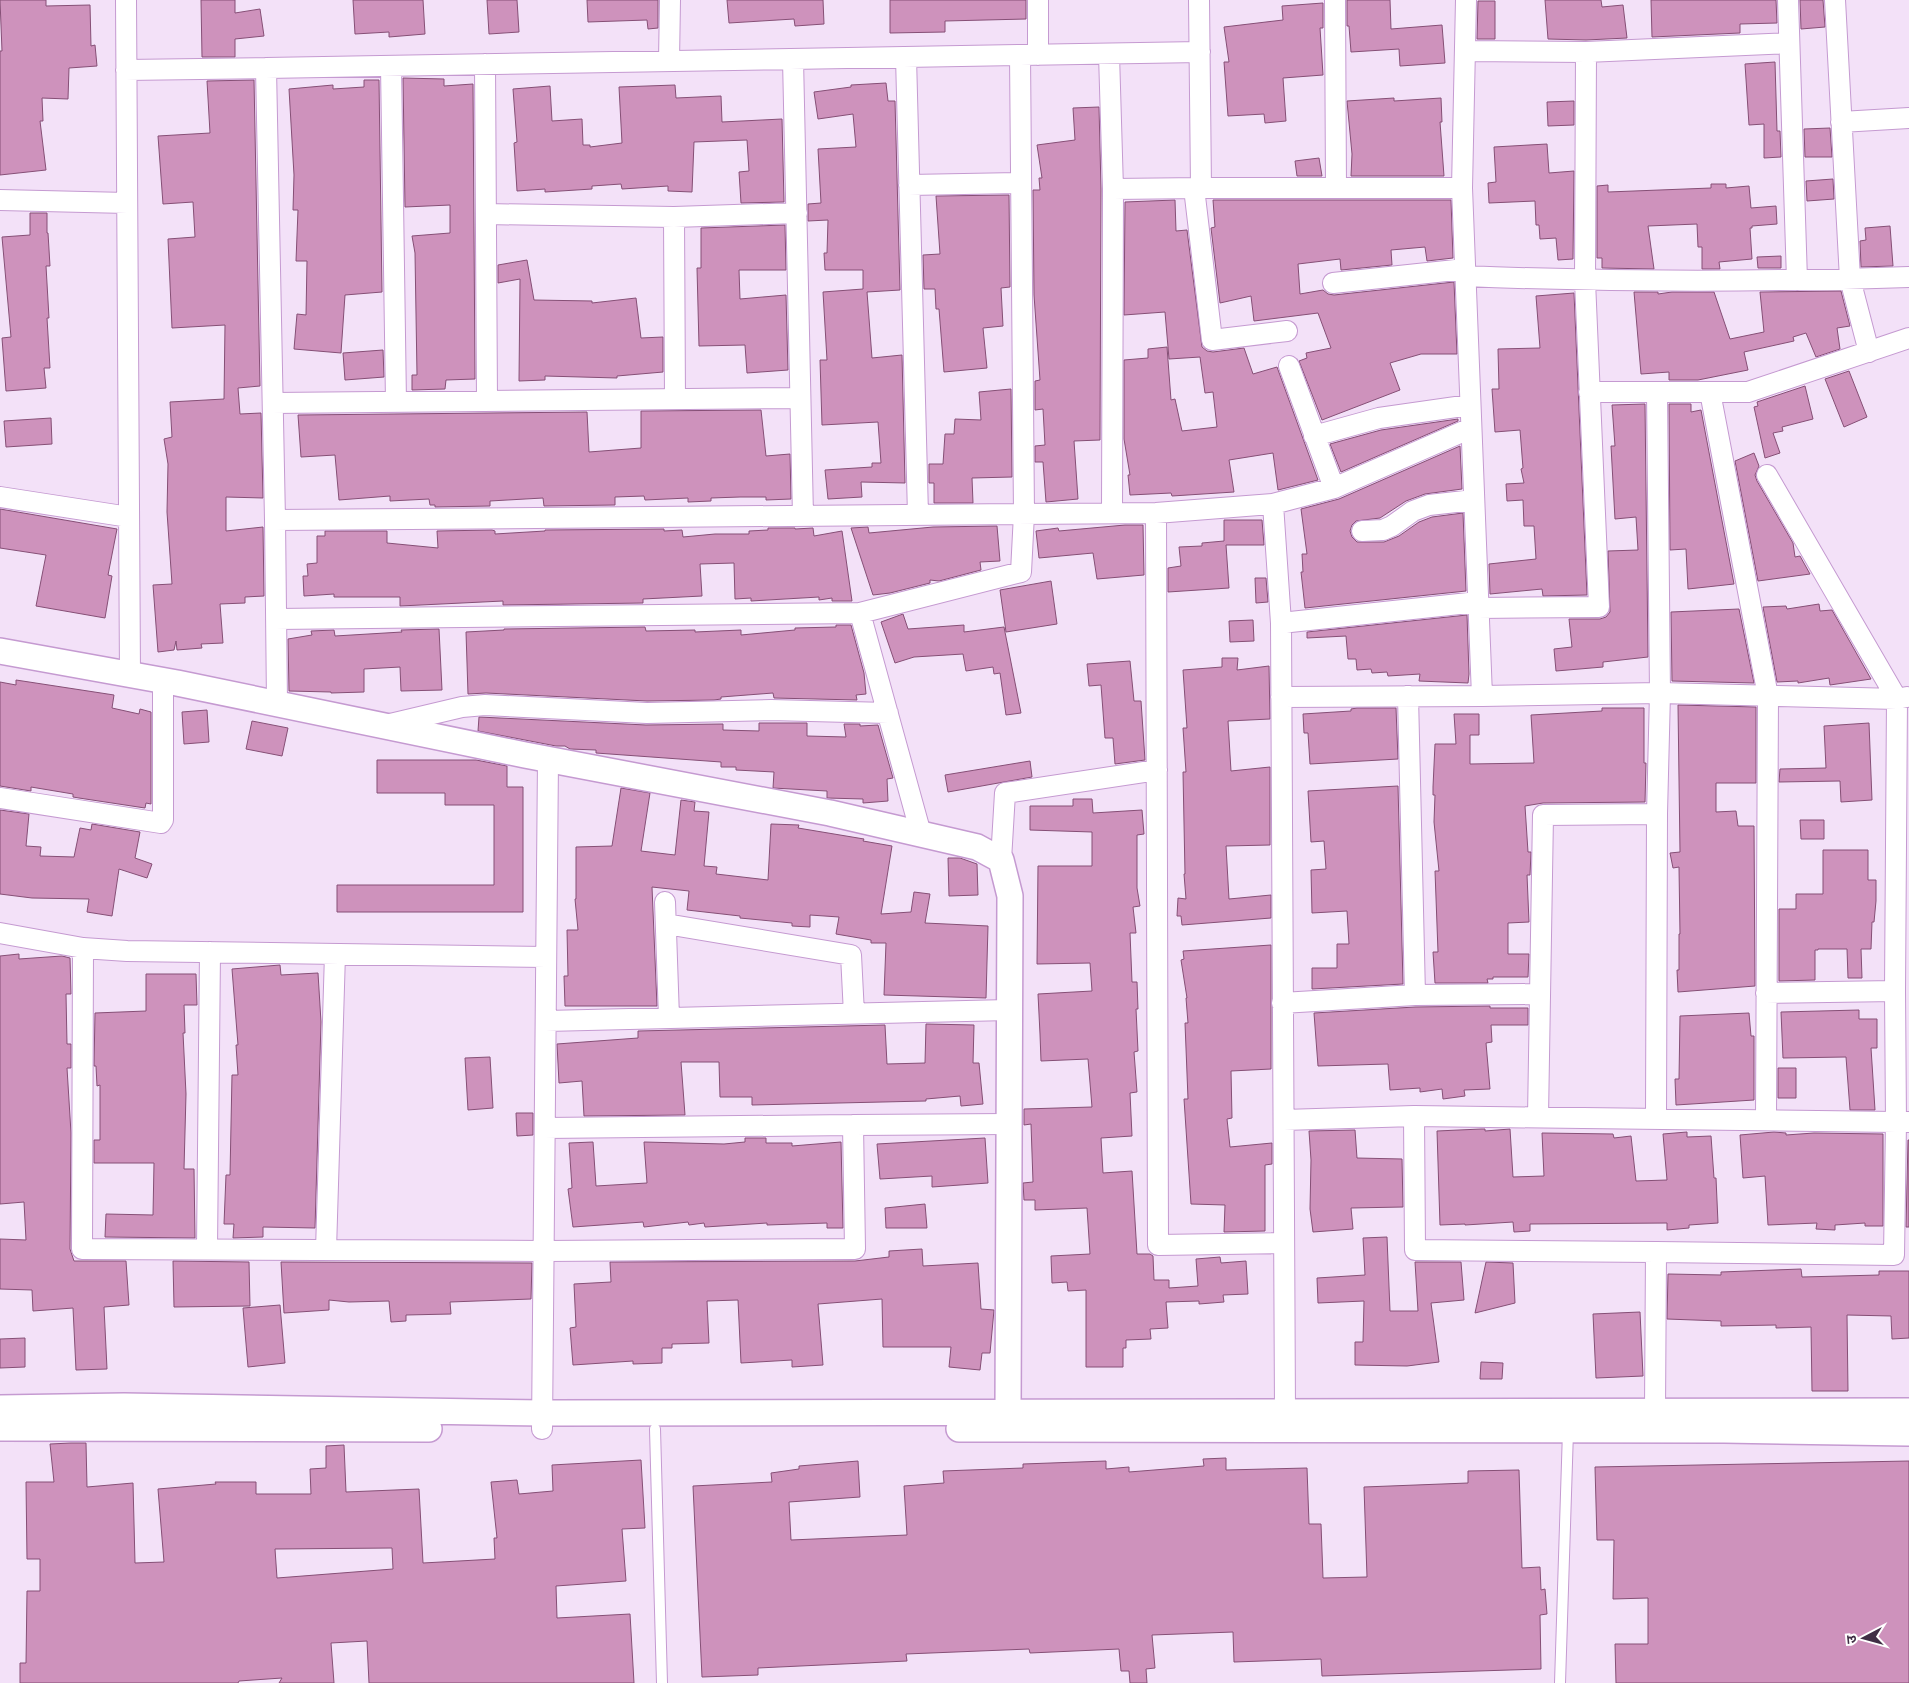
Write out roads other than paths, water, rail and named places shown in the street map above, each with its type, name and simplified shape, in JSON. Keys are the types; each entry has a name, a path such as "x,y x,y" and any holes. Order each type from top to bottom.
{"street":[{"path":"126,0 130,675"},
{"path":"669,61 670,0"},
{"path":"276,618 860,613 1021,572 1024,514 1021,183 1029,55 1038,0"},
{"path":"1199,0 1198,188 1212,340 1287,332"},
{"path":"1335,0 1336,188"},
{"path":"1466,0 1462,188 1482,696"},
{"path":"1788,0 1797,280"},
{"path":"1835,0 1850,279 1868,352"},
{"path":"1465,51 1586,52 1789,43"},
{"path":"126,70 1200,52"},
{"path":"1281,623 1478,605 1599,608 1585,281 1586,52"},
{"path":"1109,54 1113,189 1112,513"},
{"path":"906,57 918,515"},
{"path":"793,59 803,516"},
{"path":"485,64 487,401"},
{"path":"391,66 396,402"},
{"path":"266,68 276,520 277,703"},
{"path":"1841,122 1909,118"},
{"path":"909,186 1021,183"},
{"path":"1113,189 1462,188"},
{"path":"0,200 127,203"},
{"path":"486,214 674,217 797,213"},
{"path":"674,217 675,399"},
{"path":"1333,283 1465,273 1585,281 1797,280 1909,277"},
{"path":"1589,392 1748,392 1909,338"},
{"path":"1289,366 1334,488"},
{"path":"1656,1119 1657,814 1660,693 1657,392"},
{"path":"1710,392 1768,696 1766,1120"},
{"path":"273,403 800,398"},
{"path":"1314,436 1378,418 1470,405"},
{"path":"276,520 1156,513 1273,504 1334,488 1471,428"},
{"path":"1414,1116 1415,1250 1894,1255 1903,1122 1895,991 1903,698 1767,475"},
{"path":"0,497 129,517"},
{"path":"1362,531 1383,530 1413,511 1428,505 1474,500"},
{"path":"1273,504 1281,623 1285,1411"},
{"path":"1156,513 1158,1245 1283,1243"},
{"path":"860,613 921,834"},
{"path":"0,651 163,680 548,759 830,813 977,847 1001,860"},
{"path":"0,798 161,823 163,820 163,680"},
{"path":"1281,697 1660,693 1903,698"},
{"path":"1408,696 1415,995"},
{"path":"384,726 462,707 485,705 646,713 771,710 888,713"},
{"path":"542,1421 548,759"},
{"path":"1008,1412 1010,896 1001,860 1006,792 1156,770"},
{"path":"1538,1117 1543,815 1657,814"},
{"path":"665,902 668,1018"},
{"path":"666,924 850,956 854,1014"},
{"path":"0,933 83,948 546,958"},
{"path":"83,948 82,1249 544,1251 856,1249 853,1125"},
{"path":"208,1249 210,952"},
{"path":"326,1250 335,954"},
{"path":"1766,993 1895,991"},
{"path":"1282,1003 1415,995 1540,994"},
{"path":"546,1021 1009,1010"},
{"path":"1284,1120 1414,1116 1903,1122"},
{"path":"545,1128 1009,1124"},
{"path":"1655,1411 1656,1252"},
{"path":"0,1408 124,1406 542,1421 655,1429 1568,1431 1909,1411"},
{"path":"0,1428 542,1421 1008,1412 1655,1411 1724,1421 1909,1433"}],"lane":[{"path":"655,1429 662,1683"},
{"path":"1560,1683 1568,1431"}]}
